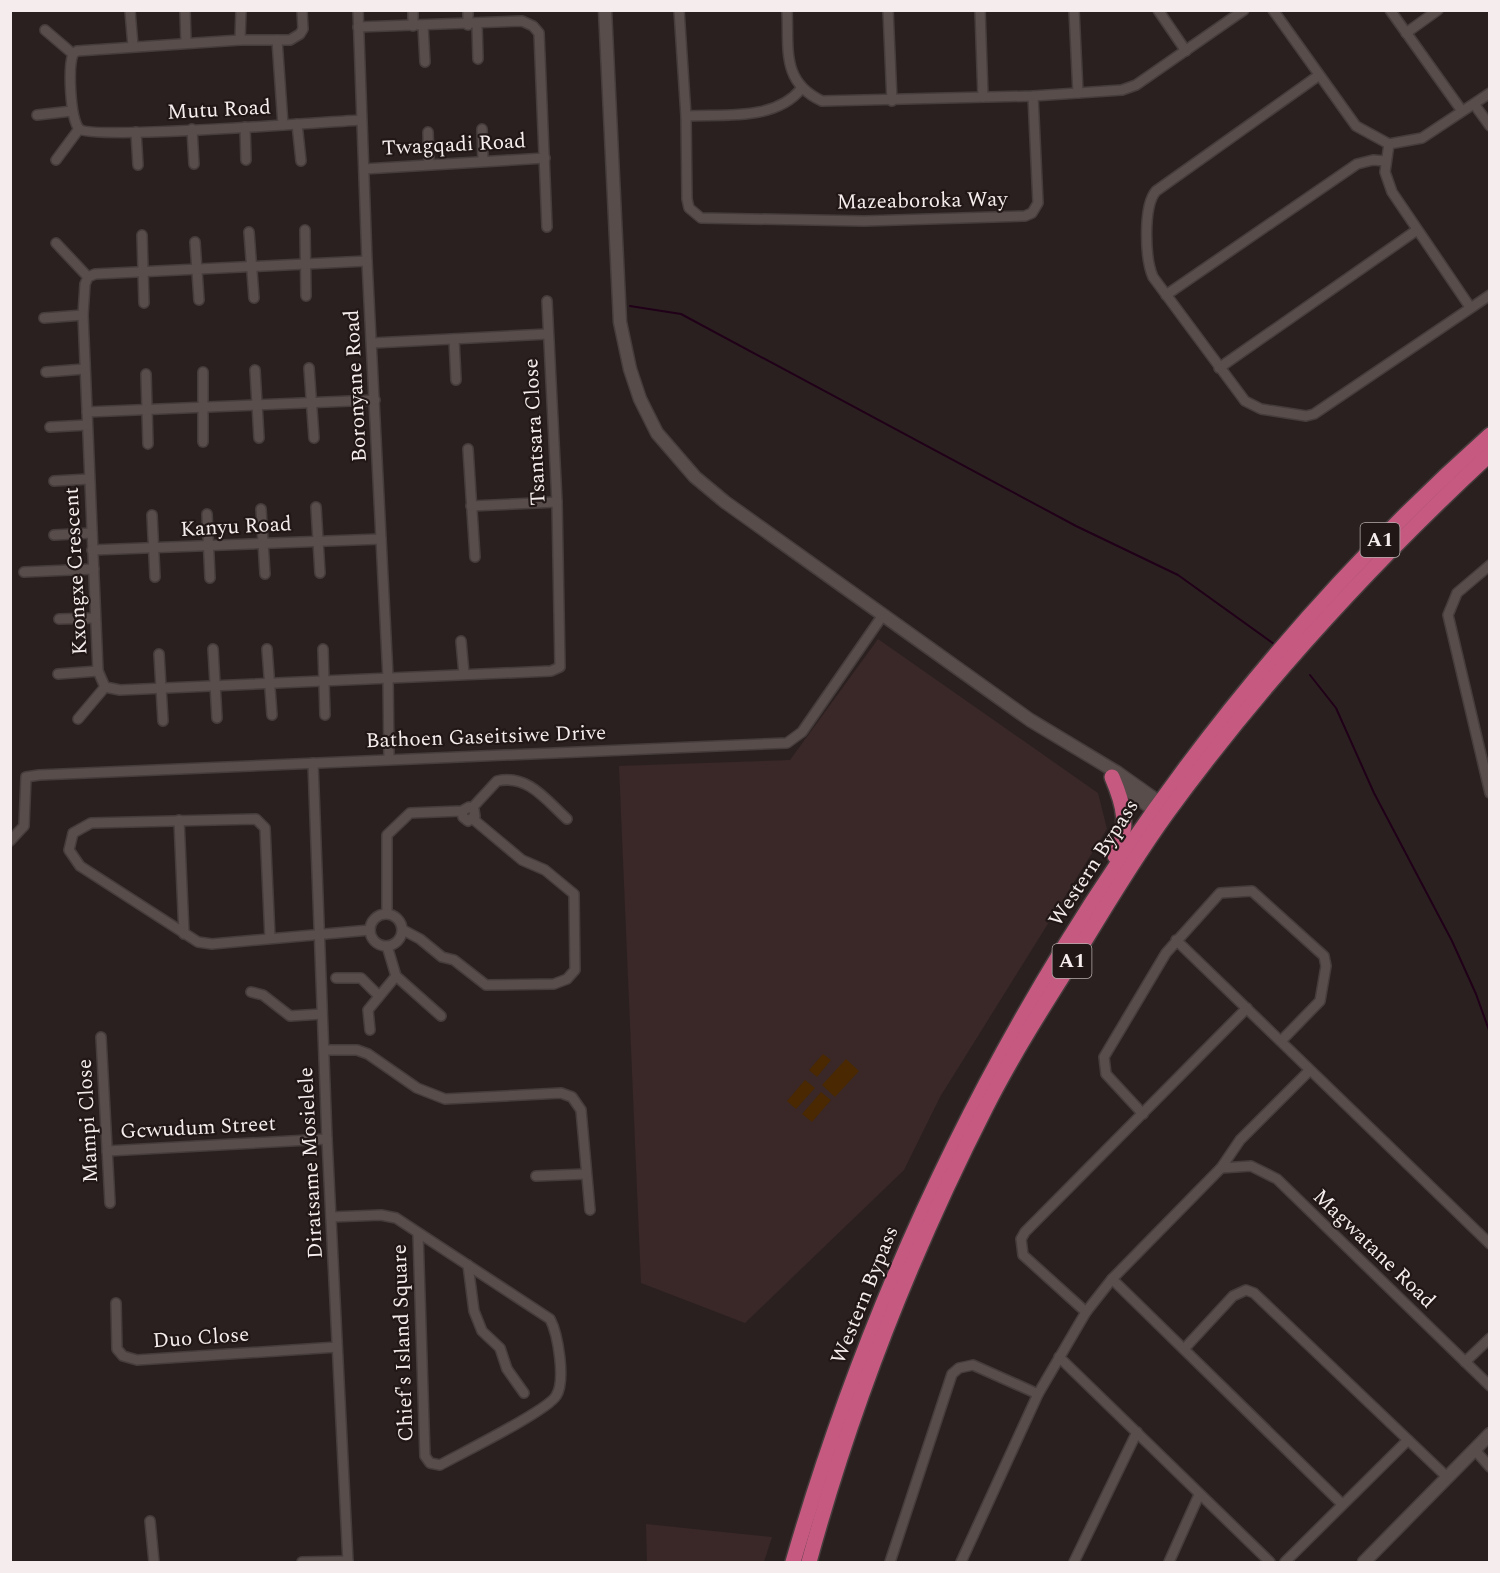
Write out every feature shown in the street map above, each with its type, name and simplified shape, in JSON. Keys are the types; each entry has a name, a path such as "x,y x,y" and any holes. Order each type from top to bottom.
{"highway":[{"name":"Western Bypass","path":"793,1563 817,1481 885,1296 974,1102 1017,1023 1082,916 1162,810 1232,707 1302,624 1389,531 1490,435"},
{"name":"Western Bypass","path":"809,1563 830,1486 885,1332 962,1158 987,1105 1162,810 1311,634 1391,549 1490,454"},
{"path":"1082,916 1119,848 1123,835 1125,810 1112,777"}],"street":[{"path":"185,10 186,44"},
{"path":"240,40 241,10"},
{"path":"73,54 84,49 240,40 290,40 300,34 302,10"},
{"name":"Boronyane Road","path":"358,10 367,261 373,342 388,678 389,759"},
{"path":"413,10 425,62"},
{"path":"468,10 478,59"},
{"path":"522,10 522,21"},
{"path":"605,10 620,322 633,383 647,415 680,462 702,484 1030,720 1096,762 1118,773 1162,810"},
{"path":"679,10 686,116 767,111 781,107 801,89"},
{"path":"788,10 792,76 801,89 822,101 1033,96 1122,90 1136,86 1244,10"},
{"path":"888,10 892,101"},
{"path":"980,10 983,97"},
{"path":"1074,10 1078,93"},
{"path":"1158,10 1186,51"},
{"path":"1273,10 1318,76 1356,126 1389,144 1422,138 1490,93"},
{"path":"1390,10 1462,111"},
{"path":"1406,33 1438,10"},
{"path":"130,11 133,46"},
{"path":"358,27 472,25 522,21 533,26 539,33 546,158 547,227"},
{"path":"45,30 73,54"},
{"path":"278,40 282,125"},
{"path":"56,160 79,129 72,111 73,54"},
{"path":"1318,76 1152,196 1147,262 1166,295 1219,368 1251,405 1306,416 1321,411 1490,295"},
{"name":"Mazeaboroka Way","path":"686,116 687,199 695,214 711,219 864,221 1025,216 1032,213 1038,203 1033,96"},
{"path":"1474,104 1490,126"},
{"path":"37,115 72,111"},
{"name":"Mutu Road","path":"79,129 88,133 136,132 361,120"},
{"path":"297,124 301,161"},
{"path":"245,127 246,160"},
{"path":"192,129 194,164"},
{"path":"482,129 483,161"},
{"path":"136,132 138,165"},
{"path":"428,132 429,164"},
{"path":"1389,144 1385,172 1392,192 1470,307"},
{"name":"Twagqadi Road","path":"364,169 546,158"},
{"path":"1166,295 1357,164 1373,160 1385,161"},
{"path":"305,230 306,297"},
{"path":"1219,368 1417,230"},
{"path":"249,232 254,298"},
{"path":"142,235 144,303"},
{"path":"195,242 199,300"},
{"path":"56,243 88,277 367,261"},
{"name":"Kxongxe Crescent","path":"88,277 85,284 83,315 84,369 98,670 105,687"},
{"path":"547,301 548,334"},
{"path":"44,318 83,315"},
{"name":"Tsantsara Close","path":"373,342 548,334 557,502 562,656 560,667 551,671 464,674"},
{"path":"454,339 456,381"},
{"path":"309,368 314,438"},
{"path":"46,372 84,369"},
{"path":"255,370 259,438"},
{"path":"203,372 203,442"},
{"path":"146,374 148,444"},
{"path":"87,412 375,400"},
{"path":"50,427 87,425"},
{"path":"468,449 475,557"},
{"path":"54,481 89,479"},
{"path":"471,506 557,502"},
{"path":"316,507 320,573"},
{"path":"261,509 265,574"},
{"path":"207,514 210,578"},
{"path":"152,515 155,577"},
{"path":"54,535 92,533"},
{"name":"Kanyu Road","path":"92,550 381,539"},
{"path":"1490,565 1453,600 1448,615 1490,793"},
{"path":"24,572 94,569"},
{"name":"Bathoen Gaseitsiwe Drive","path":"10,841 24,826 26,777 55,773 787,743 802,732 883,615"},
{"path":"58,619 95,618"},
{"path":"78,718 105,687 120,690 464,674 461,641"},
{"path":"213,649 216,718"},
{"path":"267,649 272,715"},
{"path":"323,649 325,715"},
{"path":"159,654 164,721"},
{"path":"58,674 98,670"},
{"path":"1096,762 1112,777 1162,810"},
{"name":"Diratsame Mosielele","path":"313,763 327,1139 348,1562"},
{"path":"472,808 497,781 517,779 526,783 567,819"},
{"path":"462,812 466,807 472,808 476,813 473,819"},
{"path":"403,930 398,942 387,946 375,942 370,930 375,918 387,913 398,918 403,930 420,939 442,957 454,960 486,985 554,984 567,979 575,970 577,964 574,894 545,870 522,860 473,819 465,820 462,812"},
{"path":"387,913 387,835 410,813 462,812"},
{"path":"270,938 265,828 262,822 256,819 91,823 73,833 69,850 80,866 198,942 212,944 370,930"},
{"path":"179,820 184,934"},
{"path":"1143,1114 1106,1074 1103,1062 1155,969 1176,940 1220,893 1252,891 1324,956 1326,966 1320,1001 1281,1041"},
{"path":"1176,940 1490,1244"},
{"path":"387,946 396,976 441,1016"},
{"path":"370,1030 368,1010 396,976"},
{"path":"336,978 361,978 379,996"},
{"path":"251,992 263,995 290,1016 322,1014"},
{"path":"1086,1312 1023,1255 1021,1239 1025,1232 1247,1008"},
{"name":"Mampi Close","path":"101,1037 110,1203"},
{"path":"324,1050 357,1050 368,1054 417,1088 445,1099 561,1093 572,1096 581,1110 590,1210"},
{"path":"961,1563 1038,1394 1086,1312 1112,1278 1221,1168 1240,1140 1309,1071"},
{"name":"Gcwudum Street","path":"107,1151 327,1139"},
{"name":"Magwatane Road","path":"1221,1168 1251,1166 1277,1179 1490,1386"},
{"path":"536,1176 586,1174"},
{"name":"Chief's Island Square","path":"331,1217 381,1215 396,1218 550,1319 557,1332 560,1386 549,1404 440,1465 430,1463 425,1455 418,1233"},
{"path":"468,1265 474,1311 482,1331 500,1348 507,1369 524,1393"},
{"path":"1112,1278 1341,1503"},
{"path":"1184,1349 1233,1296 1246,1290 1254,1293 1447,1477"},
{"name":"Duo Close","path":"116,1304 117,1348 123,1356 137,1360 337,1347"},
{"path":"1465,1362 1490,1338"},
{"path":"1059,1357 1270,1563"},
{"path":"890,1563 952,1374 959,1368 973,1365 1038,1394"},
{"path":"1074,1563 1137,1432"},
{"path":"1364,1563 1490,1434"},
{"path":"1284,1563 1341,1503 1408,1440"},
{"path":"1474,1449 1490,1467"},
{"path":"1169,1563 1199,1495"},
{"path":"150,1521 154,1563"},
{"path":"302,1563 348,1562"}],"shaded area":[{"path":"878,639 1098,793 1107,829 940,1097 904,1170 745,1323 641,1283 619,766 790,760"},
{"path":"823,1054 831,1060 817,1077 809,1070"},
{"path":"846,1059 859,1071 835,1097 822,1085"},
{"path":"805,1080 815,1088 796,1109 787,1101"},
{"path":"821,1092 831,1100 812,1122 802,1114"},
{"path":"646,1524 772,1537 764,1562 647,1562"}],"waterway":[{"path":"630,306 681,314 1076,526 1178,575 1274,644"},
{"path":"1310,675 1336,708 1374,793 1452,941 1476,994 1490,1033"}]}
